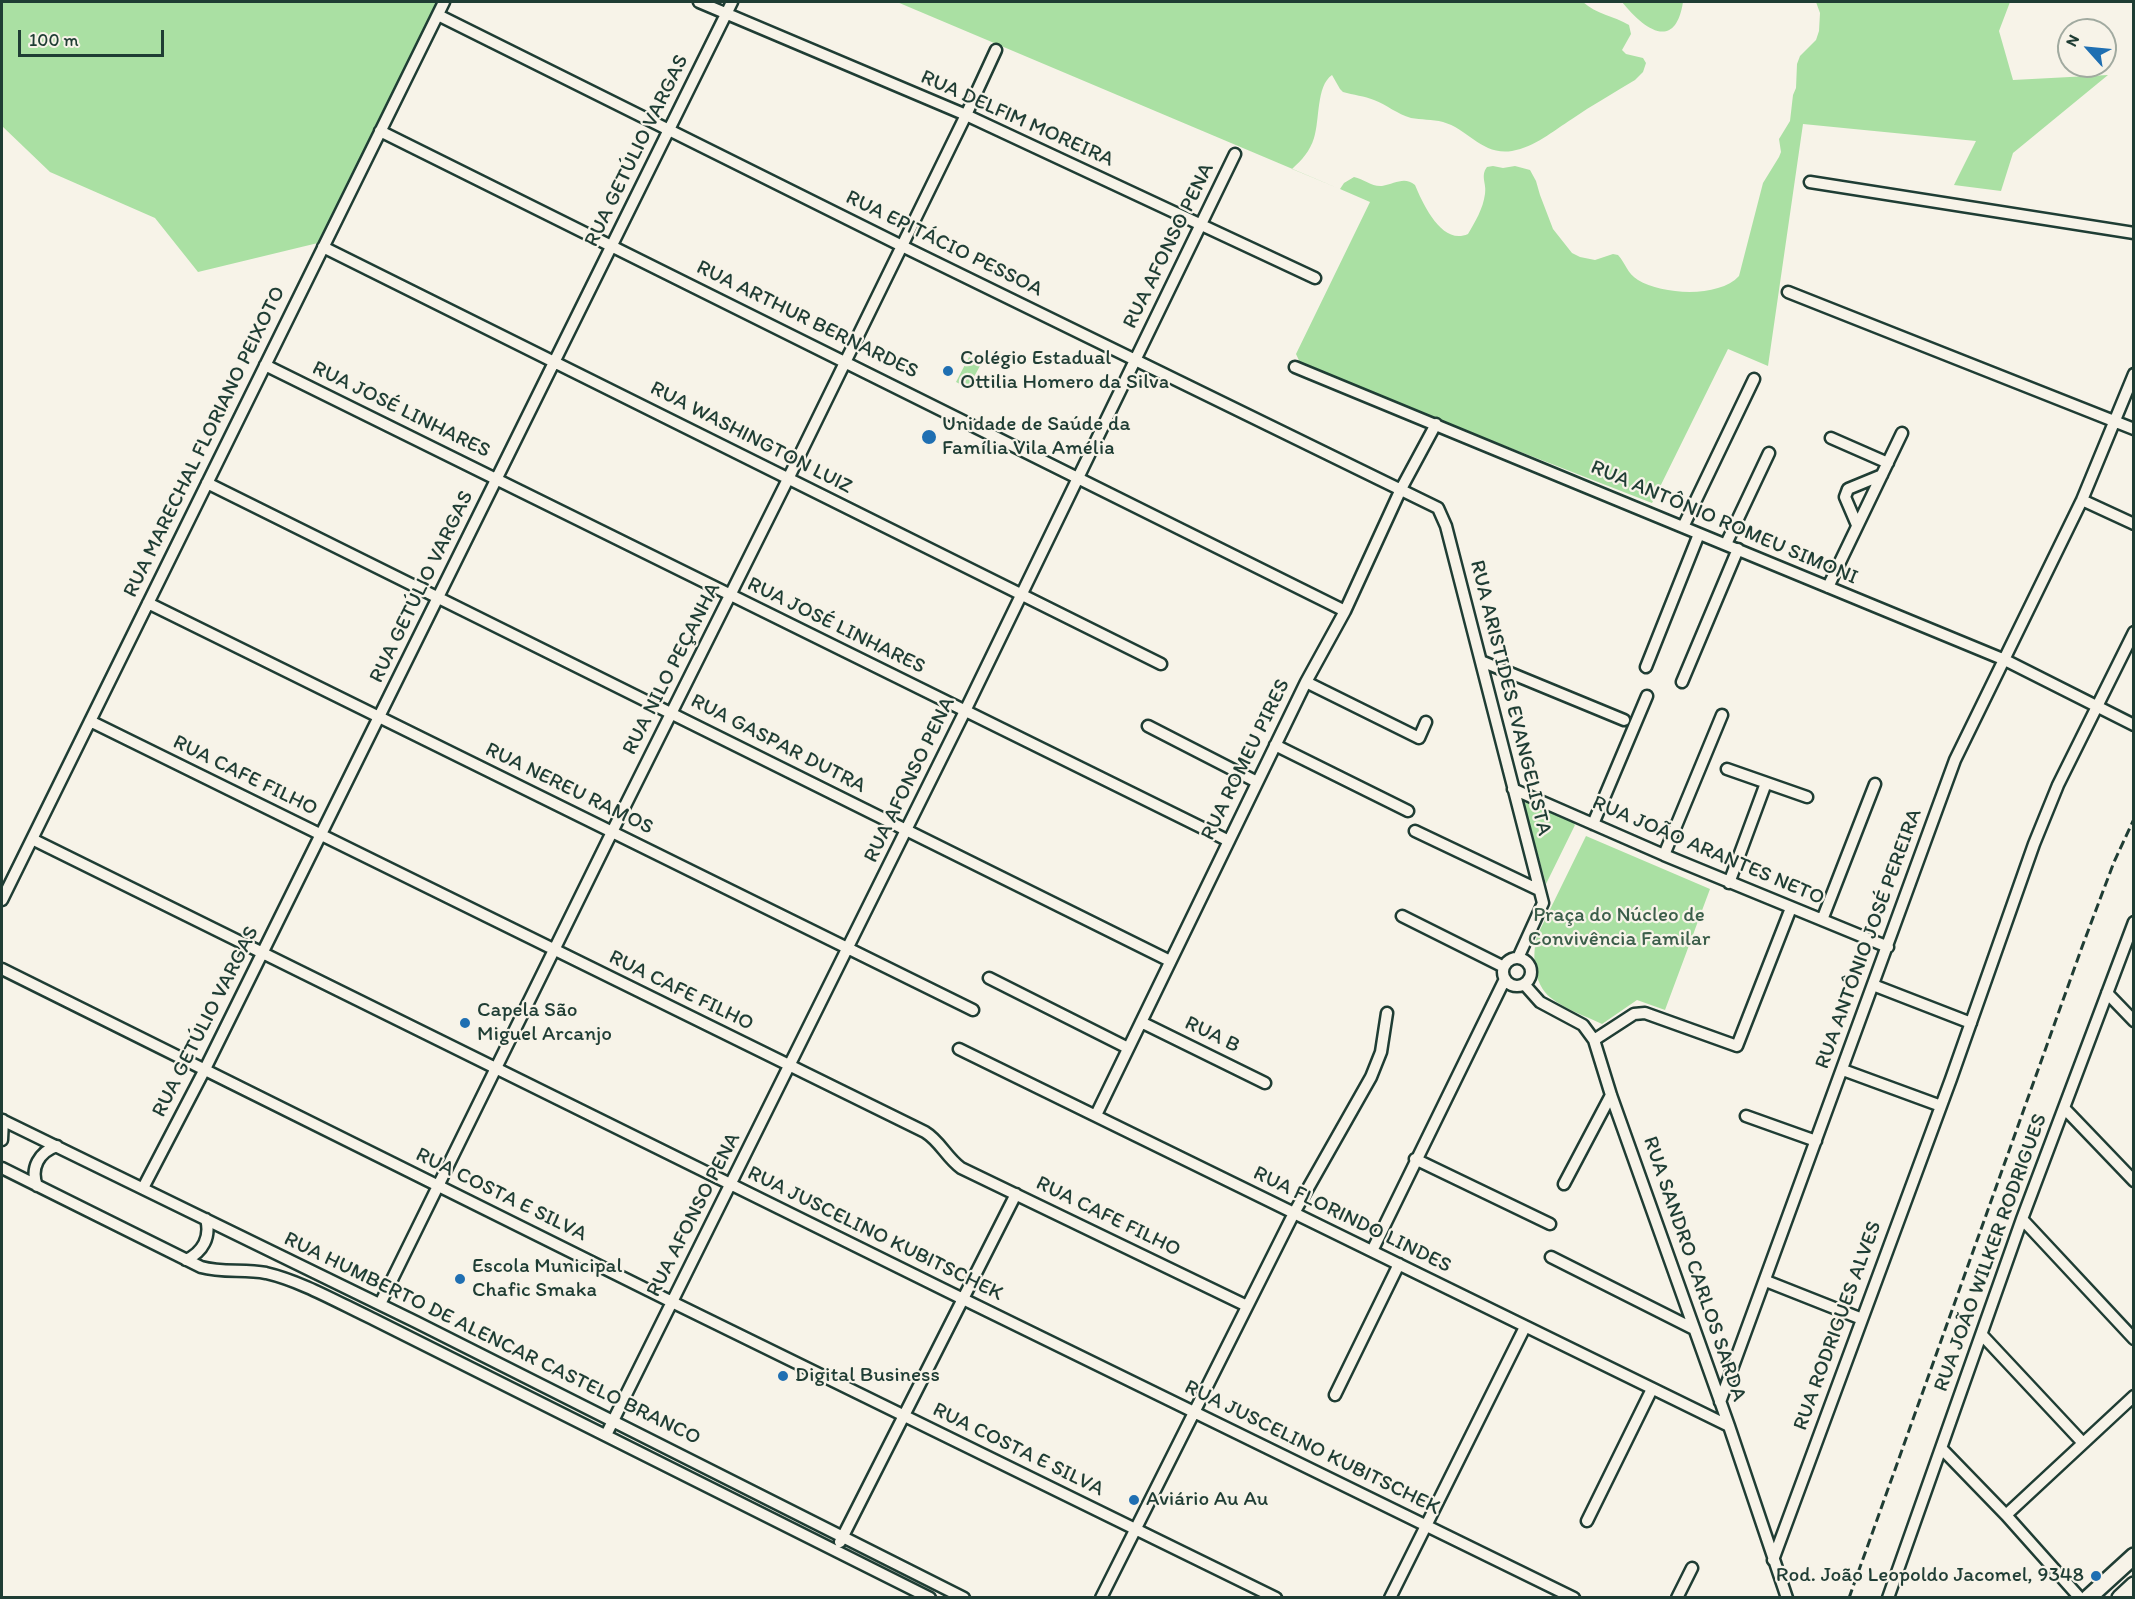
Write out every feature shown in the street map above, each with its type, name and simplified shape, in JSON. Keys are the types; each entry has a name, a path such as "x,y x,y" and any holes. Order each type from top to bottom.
{"highway":[{"path":"2088,1598 2133,1556"},
{"path":"2120,1598 2133,1585"}],"street":[{"name":"RUA MARECHAL FLORIANO PEIXOTO","path":"2,900 444,2"},
{"name":"RUA DELFIM MOREIRA","path":"699,2 966,116 1315,278"},
{"name":"RUA GETÚLIO VARGAS","path":"143,1188 205,1069 555,362 665,129 732,2"},
{"name":"RUA EPITÁCIO PESSOA","path":"438,15 902,246 1434,504"},
{"name":"RUA NILO PEÇANHA","path":"380,1304 846,362 996,50"},
{"name":"RUA ARTHUR BERNARDES","path":"380,131 1345,610"},
{"name":"RUA AFONSO PENA","path":"606,1435 1023,594 1235,154"},
{"path":"1810,182 2133,232"},
{"name":"RUA WASHINGTON LUIZ","path":"323,247 1161,664"},
{"path":"1788,292 2133,429"},
{"name":"RUA JOSÉ LINHARES","path":"265,365 1229,841"},
{"name":"RUA ANTÔNIO ROMEU SIMONI","path":"1295,367 2005,660 2133,725"},
{"name":"RUA ANTÔNIO JOSÉ PEREIRA","path":"1720,1402 1955,759 2082,501 2133,374"},
{"path":"1683,526 1754,379"},
{"name":"RUA ROMEU PIRES","path":"1095,1115 1306,682 1345,610 1401,489 1436,424"},
{"path":"1828,587 1902,433"},
{"path":"1831,438 1888,463"},
{"path":"1726,544 1769,453"},
{"path":"1857,525 1845,492 1882,474"},
{"name":"RUA GASPAR DUTRA","path":"207,483 1170,961"},
{"path":"2082,501 2133,524"},
{"name":"RUA ARISTIDES EVANGELISTA","path":"1434,504 1441,512 1446,526 1543,903 1518,958"},
{"path":"1646,667 1699,534"},
{"path":"1682,682 1738,549"},
{"name":"RUA NEREU RAMOS","path":"148,603 973,1010"},
{"name":"RUA RODRIGUES ALVES","path":"1773,1560 1941,1106 2034,843 2058,785 2133,632"},
{"path":"1481,661 1624,720"},
{"path":"1306,682 1419,738 1426,722"},
{"path":"1593,824 1647,696"},
{"path":"1664,855 1722,715"},
{"name":"RUA CAFE FILHO","path":"90,721 925,1132 938,1142 948,1157 961,1168 1247,1306"},
{"path":"1148,726 1257,782"},
{"path":"1275,745 1408,811"},
{"path":"1727,769 1807,797"},
{"path":"1729,883 1766,783"},
{"path":"1822,920 1875,784"},
{"name":"RUA JOÃO ARANTES NETO","path":"1513,789 1729,883 1887,947"},
{"path":"1415,831 1539,890"},
{"name":"RUA JUSCELINO KUBITSCHEK","path":"32,839 1574,1598"},
{"path":"1594,1040 1634,1014 1645,1013 1737,1046 1791,908"},
{"path":"1402,916 1504,967"},
{"name":"RUA JOÃO WILKER RODRIGUES","path":"1888,1598 2022,1219 2133,922"},
{"path":"1372,1251 1505,979 1504,967 1510,960 1518,958 1526,962 1531,969 1530,978 1524,984 1511,985 1505,979"},
{"name":"RUA COSTA E SILVA","path":"2,969 672,1302 1276,1598"},
{"path":"989,978 1128,1048"},
{"name":"RUA SANDRO CARLOS SARDA","path":"1524,984 1540,1002 1583,1025 1594,1040 1611,1095 1729,1426 1787,1598"},
{"path":"1873,985 1971,1023"},
{"path":"2107,993 2133,1021"},
{"path":"1101,1598 1294,1213 1371,1077 1382,1052 1387,1013"},
{"name":"RUA B","path":"1141,1022 1265,1083"},
{"name":"RUA FLORINDO LINDES","path":"959,1049 1729,1426"},
{"path":"1843,1070 1941,1106"},
{"path":"1564,1184 1611,1095"},
{"path":"2064,1108 2133,1181"},
{"path":"1746,1116 1816,1141"},
{"path":"2,1120 2,1140"},
{"name":"RUA HUMBERTO DE ALENCAR CASTELO BRANCO","path":"2,1120 380,1304 964,1598"},
{"path":"37,1186 34,1174 37,1162 47,1150 57,1146"},
{"path":"1415,1159 1550,1224"},
{"name":"RUA HUMBERTO DE ALENCAR CASTELO BRANCO","path":"2,1167 186,1260 209,1269 252,1271 289,1280 373,1319 930,1598"},
{"path":"836,1551 1016,1194"},
{"path":"186,1260 196,1255 206,1241 208,1230 206,1219"},
{"path":"2022,1219 2133,1339"},
{"path":"1551,1257 1694,1329"},
{"path":"1335,1395 1399,1264"},
{"path":"1766,1281 1862,1319"},
{"path":"1390,1598 1525,1327"},
{"path":"1982,1335 2083,1443"},
{"path":"1587,1521 1652,1389"},
{"path":"2006,1515 2133,1396"},
{"path":"1942,1449 2006,1515 2080,1598"},
{"path":"1677,1598 1692,1568"}],"green space":[{"path":"2,2 444,2 322,242 198,272 155,218 50,172 2,126"},
{"path":"897,2 1583,2 1629,25 1631,34 1622,50 1626,54 1643,58 1646,63 1643,72 1635,80 1544,138 1512,151 1492,150 1452,125 1435,120 1411,118 1379,102 1343,92 1332,75 1323,87 1312,143 1292,169"},
{"path":"1622,2 1683,2 1679,18 1673,27 1666,31 1657,31 1639,20"},
{"path":"1816,2 2010,2 1999,31 2013,80 2104,78 2013,153 2001,191 1954,185 1976,141 1803,124 1768,366 1728,349 1652,503 1302,367 1296,354 1370,202 1340,189 1344,183 1354,177 1378,186 1403,181 1411,182 1415,185 1428,212 1442,229 1459,236 1468,234 1484,200 1484,174 1487,167 1515,166 1530,170 1553,229 1572,253 1595,260 1613,254 1618,255 1631,274 1649,285 1676,291 1705,291 1730,283 1739,276 1763,183 1779,157 1781,152 1779,139 1790,121 1796,88 1797,64 1800,56 1816,40 1819,31 1820,13"},
{"path":"969,357 981,364 968,388 956,382"},
{"path":"1528,802 1571,820 1575,825 1546,884 1525,807 1525,803"},
{"name":"Praça do Núcleo de Convivência Familar","path":"1586,836 1710,889 1665,1010 1637,1000 1602,1024 1551,998 1537,977 1534,960 1537,936"}],"railway":[{"path":"1849,1598 2082,947 2114,862 2134,819"}],"place":[{"name":"Colégio Estadual Ottilia Homero da Silva","path":"948,371"},
{"name":"Unidade de Saúde da Família Vila Amélia","path":"929,437"},
{"name":"Capela São Miguel Arcanjo","path":"465,1023"},
{"name":"Escola Municipal Chafic Smaka","path":"460,1279"},
{"name":"Digital Business","path":"783,1376"},
{"name":"Aviário Au Au","path":"1134,1500"},
{"name":"Rod. João Leopoldo Jacomel, 9348","path":"2096,1576"}]}
